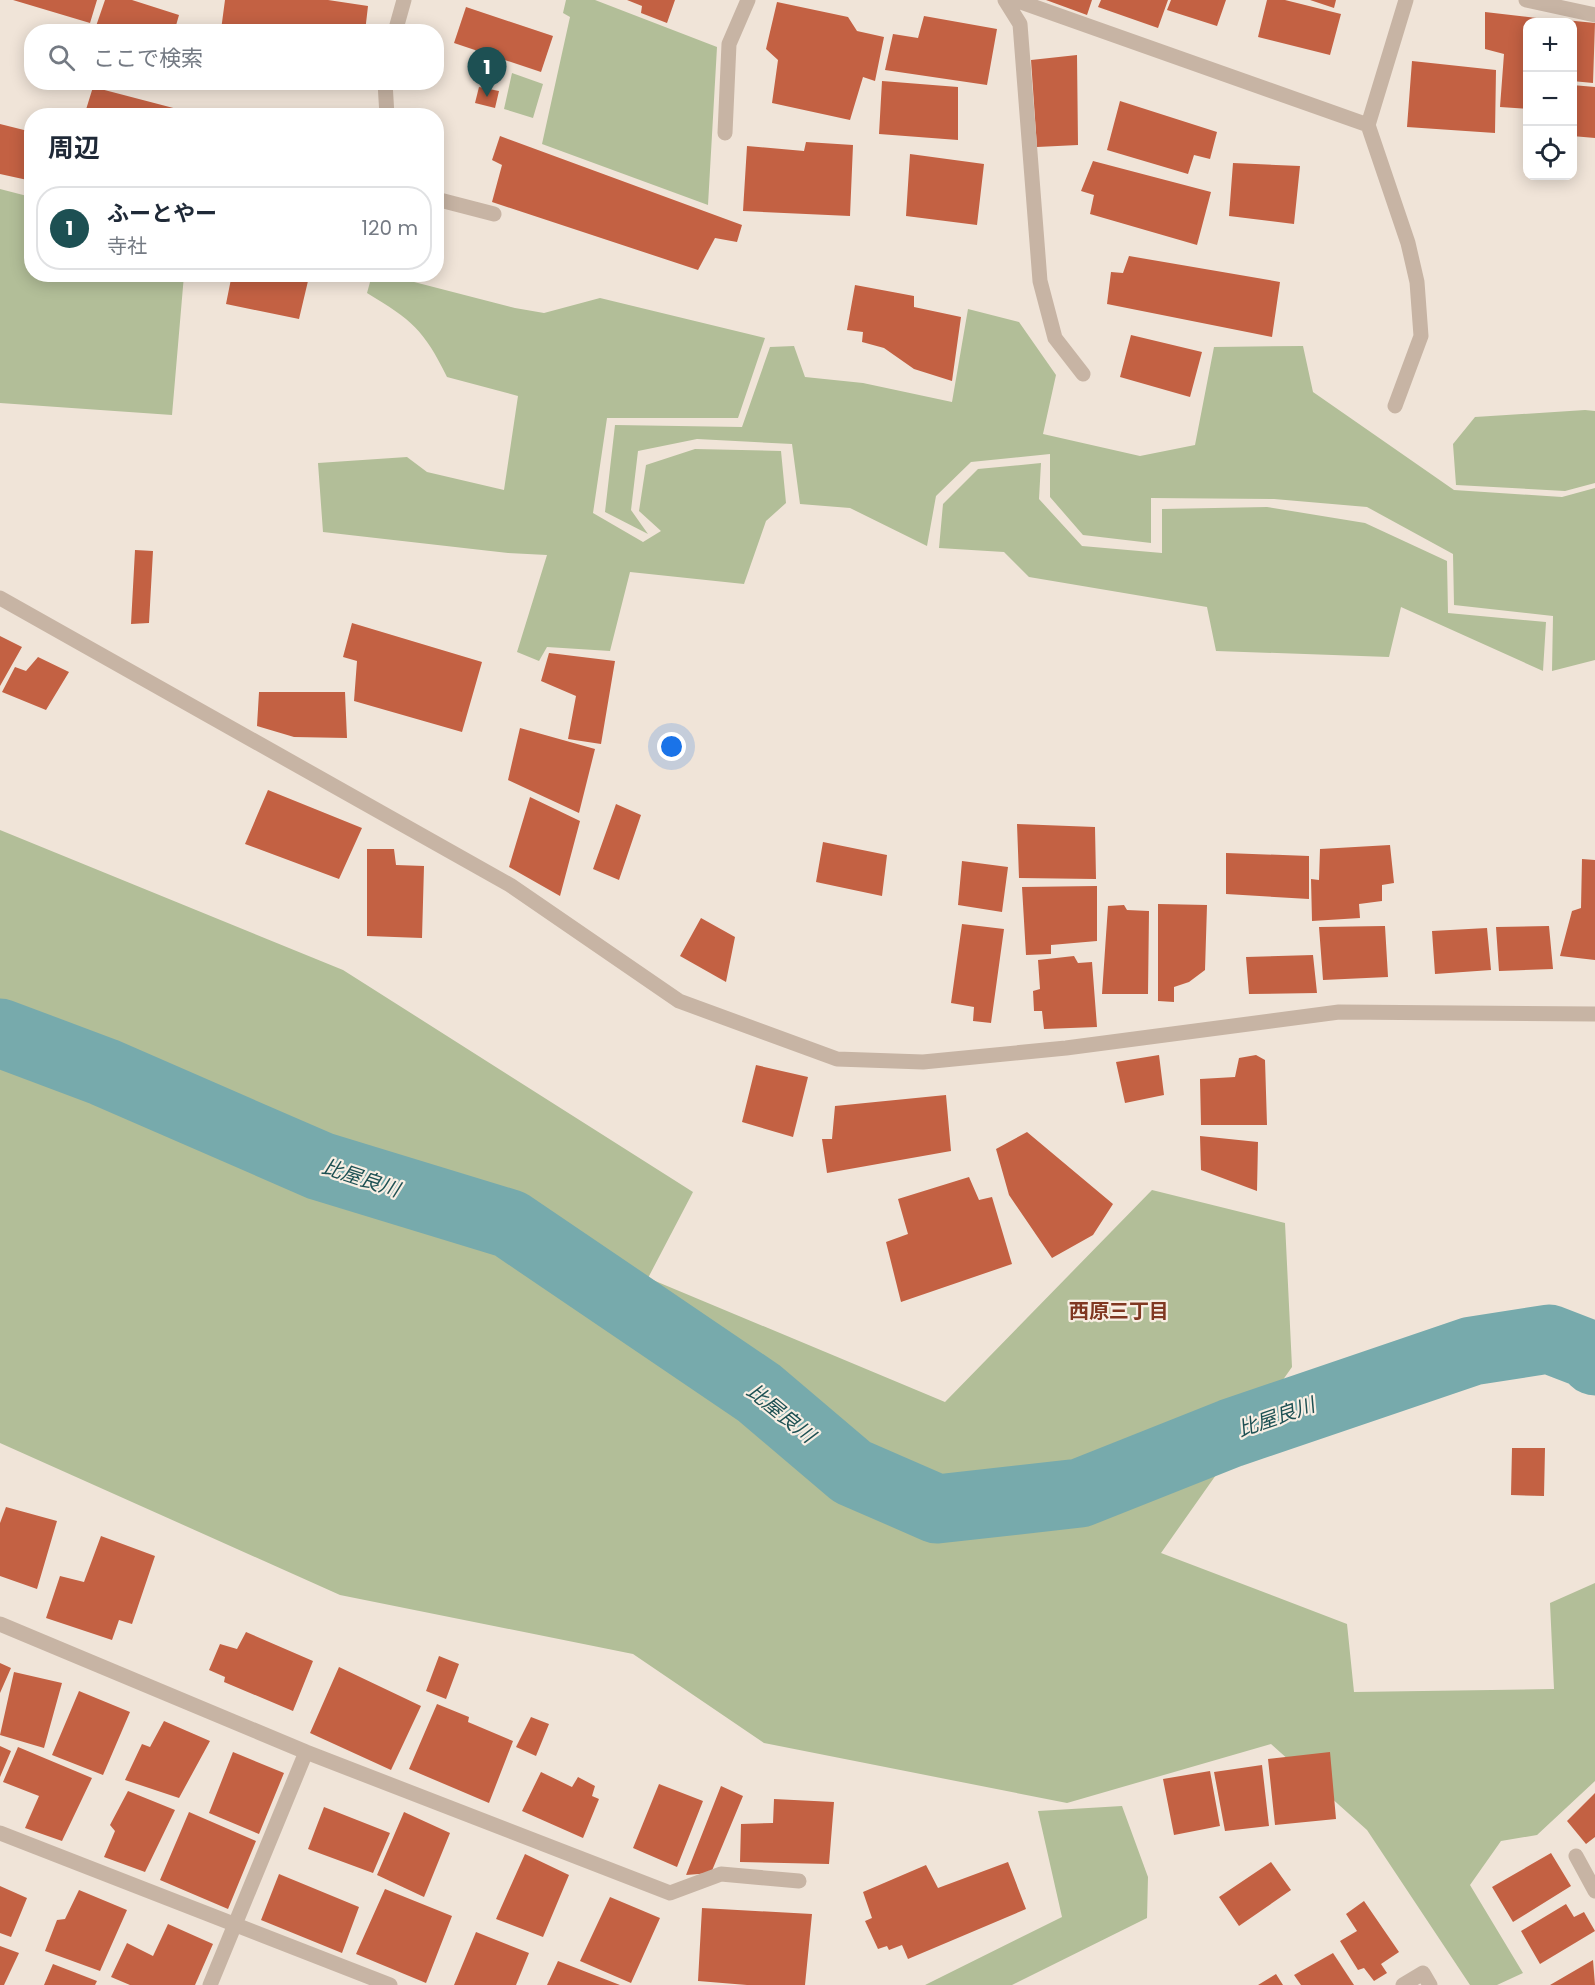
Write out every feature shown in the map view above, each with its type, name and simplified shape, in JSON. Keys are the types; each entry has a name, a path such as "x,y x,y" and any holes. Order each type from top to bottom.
{"street":[{"path":"397,24 404,0"},
{"path":"725,133 729,44 748,0"},
{"path":"1005,0 1020,24 1040,281 1055,338 1083,374"},
{"path":"1016,0 1368,125"},
{"path":"1395,406 1421,336 1417,282 1408,243 1368,125 1406,0"},
{"path":"1526,0 1595,15"},
{"path":"385,90 387,108"},
{"path":"444,201 494,214"},
{"path":"0,598 510,885 679,1001 837,1059 923,1062 1066,1048 1339,1012 1595,1014"},
{"path":"0,1624 306,1752 670,1893 721,1874 799,1881"},
{"path":"210,1985 306,1752"},
{"path":"0,1833 390,1985"},
{"path":"1576,1856 1595,1891"},
{"path":"1403,1985 1424,1973 1430,1985"}],"green space":[{"path":"566,0 595,0 717,47 708,205 542,144 570,17 563,13"},
{"path":"512,73 543,84 533,118 504,109"},
{"path":"0,189 24,195 24,282 183,282 172,415 0,403"},
{"path":"370,282 414,282 515,308 544,313 600,298 765,338 738,418 607,418 593,513 643,542 661,531 639,511 646,465 695,449 781,451 786,503 766,521 744,584 630,572 610,651 547,647 539,661 517,652 547,555 508,553 323,532 318,463 407,457 427,472 504,490 518,396 447,377 431,348 415,328 406,319 367,293"},
{"path":"968,309 1019,322 1056,375 1043,434 1140,456 1195,445 1214,347 1303,346 1313,392 1454,490 1562,497 1595,488 1595,660 1552,671 1553,616 1454,605 1453,554 1367,507 1274,499 1151,498 1151,543 1083,535 1050,497 1050,454 971,462 936,496 927,546 850,508 800,504 792,444 697,439 638,451 631,510 648,534 605,512 615,425 742,427 770,347 794,346 805,377 863,383 952,402"},
{"path":"1595,411 1595,483 1565,491 1456,485 1453,444 1475,417"},
{"path":"1041,463 1039,499 1082,546 1162,553 1162,509 1267,507 1365,523 1447,561 1448,613 1546,622 1543,671 1401,607 1389,657 1216,651 1207,607 1029,577 1004,552 939,548 943,504 978,469"},
{"path":"0,830 343,970 693,1192 648,1278 945,1402 1152,1190 1285,1223 1292,1367 1161,1553 1347,1624 1354,1692 1554,1689 1550,1603 1595,1583 1595,1781 1537,1835 1501,1841 1470,1885 1523,1973 1497,1985 1470,1985 1367,1830 1271,1744 1067,1803 764,1743 633,1654 340,1595 0,1443"},
{"path":"1122,1806 1148,1877 1147,1918 1012,1985 925,1985 1062,1917 1038,1811"}],"building":[{"path":"13,0 97,0 90,23"},
{"path":"105,0 132,0 179,15 176,24 97,24"},
{"path":"225,0 328,0 368,6 366,24 222,24"},
{"path":"627,0 675,0 667,23 641,13 642,6"},
{"path":"1046,0 1092,0 1087,15"},
{"path":"1101,0 1168,0 1158,28 1098,7"},
{"path":"1171,0 1226,0 1217,26 1167,10"},
{"path":"1267,0 1285,0 1341,14 1330,55 1258,37"},
{"path":"1310,0 1336,0 1334,8"},
{"path":"777,2 848,17 857,31 884,37 875,81 863,77 850,120 772,103 778,60 766,49"},
{"path":"466,7 553,36 541,72 454,43"},
{"path":"1485,12 1536,18 1523,18 1523,109 1500,107 1504,54 1485,49"},
{"path":"924,16 997,29 987,85 885,70 893,34 918,38"},
{"path":"1577,21 1595,23 1593,83 1577,81"},
{"path":"1077,55 1078,145 1037,147 1031,60"},
{"path":"1412,61 1496,70 1495,133 1407,127"},
{"path":"882,81 958,87 958,140 879,134"},
{"path":"1577,85 1595,87 1595,138 1577,136"},
{"path":"479,87 499,91 495,108 475,103"},
{"path":"92,90 104,90 173,108 86,108"},
{"path":"1120,101 1217,132 1210,159 1194,155 1188,174 1107,150"},
{"path":"0,124 24,130 24,179 0,174"},
{"path":"500,136 742,225 737,242 715,238 698,270 492,202 502,165 492,160"},
{"path":"806,142 853,145 850,216 743,211 747,146 804,151"},
{"path":"910,154 984,164 977,225 906,216"},
{"path":"1093,161 1211,192 1197,245 1090,214 1094,195 1081,191"},
{"path":"1233,163 1300,166 1294,224 1229,216"},
{"path":"1129,256 1280,282 1272,337 1107,304 1111,272 1123,273"},
{"path":"230,282 308,282 299,319 226,304"},
{"path":"855,285 914,296 914,307 961,317 952,381 914,369 884,348 862,342 863,332 847,330"},
{"path":"1131,335 1202,352 1190,397 1120,377"},
{"path":"135,550 153,551 149,623 131,624"},
{"path":"352,623 482,662 462,732 354,701 357,661 343,657"},
{"path":"0,636 22,647 0,686"},
{"path":"549,653 615,661 601,744 568,739 576,696 541,681"},
{"path":"38,657 69,672 46,710 2,692 15,667 26,671"},
{"path":"259,692 345,692 347,738 294,737 257,726"},
{"path":"520,728 595,749 579,813 508,780"},
{"path":"268,790 362,828 339,879 245,844"},
{"path":"530,797 580,821 560,896 509,867"},
{"path":"616,804 641,815 619,880 593,869"},
{"path":"1017,824 1095,827 1096,879 1019,878"},
{"path":"823,842 887,855 882,896 816,882"},
{"path":"1390,845 1394,883 1382,885 1382,901 1359,904 1360,918 1312,921 1311,879 1319,880 1320,849"},
{"path":"367,849 394,849 396,865 424,866 422,938 367,936"},
{"path":"1226,853 1309,856 1309,899 1226,894"},
{"path":"1582,859 1595,860 1595,960 1560,956 1572,911 1581,908"},
{"path":"962,861 1008,867 1002,912 958,905"},
{"path":"1097,886 1097,941 1051,945 1051,954 1026,955 1022,887"},
{"path":"1158,904 1207,905 1205,970 1189,982 1174,987 1174,1002 1158,1001"},
{"path":"1124,905 1127,910 1149,911 1148,994 1102,994 1108,906"},
{"path":"701,918 735,937 726,982 680,956"},
{"path":"962,924 1004,929 991,1023 973,1021 974,1007 951,1003"},
{"path":"1385,926 1388,977 1323,980 1319,927"},
{"path":"1549,926 1553,969 1499,971 1496,927"},
{"path":"1487,928 1491,970 1435,974 1432,931"},
{"path":"1313,955 1317,993 1249,994 1246,957"},
{"path":"1074,956 1078,963 1092,962 1097,1027 1044,1029 1042,1011 1034,1011 1033,991 1040,989 1038,960"},
{"path":"1159,1055 1164,1095 1125,1103 1116,1062"},
{"path":"1256,1055 1265,1060 1267,1125 1201,1125 1200,1079 1235,1077 1239,1058"},
{"path":"756,1065 808,1077 793,1137 742,1122"},
{"path":"946,1095 951,1151 827,1173 822,1139 832,1139 835,1106"},
{"path":"1027,1132 1113,1204 1093,1235 1052,1258 1009,1195 996,1149"},
{"path":"1200,1136 1258,1142 1257,1191 1201,1170"},
{"path":"969,1177 979,1200 992,1197 1012,1264 901,1302 886,1242 908,1234 898,1199"},
{"path":"1512,1448 1545,1448 1544,1496 1511,1495"},
{"path":"6,1507 57,1521 37,1589 0,1576 0,1523"},
{"path":"101,1536 155,1556 132,1624 119,1620 112,1640 46,1618 60,1576 84,1582"},
{"path":"246,1632 313,1661 293,1711 224,1682 225,1677 209,1670 220,1644 237,1649"},
{"path":"439,1656 459,1664 446,1699 426,1691"},
{"path":"0,1663 11,1668 0,1693"},
{"path":"339,1667 421,1706 391,1770 310,1733"},
{"path":"14,1672 62,1683 44,1748 0,1735"},
{"path":"79,1691 130,1712 103,1775 52,1755"},
{"path":"437,1704 469,1717 468,1722 513,1741 489,1803 409,1769"},
{"path":"531,1717 549,1724 536,1756 516,1747"},
{"path":"164,1721 210,1741 179,1798 125,1780 142,1744 150,1747"},
{"path":"0,1746 11,1751 0,1777"},
{"path":"18,1747 92,1778 62,1841 25,1828 39,1796 3,1782"},
{"path":"233,1752 284,1773 259,1834 209,1813"},
{"path":"1330,1752 1336,1819 1275,1825 1268,1759"},
{"path":"1262,1765 1269,1826 1225,1831 1214,1772"},
{"path":"1210,1771 1220,1826 1174,1835 1163,1779"},
{"path":"541,1772 572,1787 578,1777 595,1786 592,1796 599,1799 583,1838 522,1811"},
{"path":"659,1784 703,1801 677,1867 633,1848"},
{"path":"721,1786 743,1796 711,1873 686,1875"},
{"path":"128,1791 175,1810 145,1872 104,1857 115,1831 110,1825"},
{"path":"1595,1793 1595,1837 1586,1844 1567,1821"},
{"path":"774,1799 834,1802 829,1864 740,1862 741,1824 773,1823"},
{"path":"324,1807 390,1833 373,1873 308,1849"},
{"path":"189,1812 256,1841 228,1909 160,1880"},
{"path":"404,1812 450,1833 424,1897 377,1875"},
{"path":"1551,1853 1571,1886 1513,1922 1492,1887"},
{"path":"525,1854 569,1875 543,1937 496,1919"},
{"path":"1008,1862 1026,1909 908,1959 902,1945 889,1950 887,1946 878,1949 865,1921 872,1918 863,1892 926,1865 938,1888"},
{"path":"1271,1862 1291,1890 1239,1926 1219,1897"},
{"path":"279,1874 359,1907 342,1953 261,1920"},
{"path":"0,1886 27,1898 11,1937 0,1933"},
{"path":"385,1889 452,1916 426,1983 356,1954"},
{"path":"79,1890 127,1910 100,1971 45,1951 57,1920 65,1919"},
{"path":"610,1897 660,1918 631,1983 580,1961"},
{"path":"1364,1901 1399,1952 1381,1964 1387,1973 1374,1981 1364,1968 1358,1970 1340,1941 1357,1931 1346,1914"},
{"path":"1566,1904 1574,1917 1584,1912 1595,1931 1540,1964 1521,1931"},
{"path":"702,1908 812,1914 805,1985 747,1985 698,1981"},
{"path":"168,1924 213,1944 195,1985 130,1985 111,1977 127,1943 153,1956"},
{"path":"476,1932 529,1953 516,1985 454,1985"},
{"path":"0,1946 19,1953 4,1985 0,1985"},
{"path":"1333,1953 1354,1985 1301,1985 1294,1975"},
{"path":"1593,1960 1595,1985 1550,1985"},
{"path":"558,1961 620,1985 547,1985"},
{"path":"53,1964 97,1981 95,1985 44,1985"},
{"path":"1276,1974 1283,1985 1258,1985"}],"waterway":[{"name":"比屋良川","path":"0,1033 104,1072 320,1166 510,1224 759,1393 852,1472 937,1509 1080,1493 1231,1433 1472,1351 1549,1339 1588,1354 1595,1361"}],"place":[{"name":"ふーとやー","path":"487,97"}],"district":[{"name":"西原三丁目","path":"1119,1311"}]}
